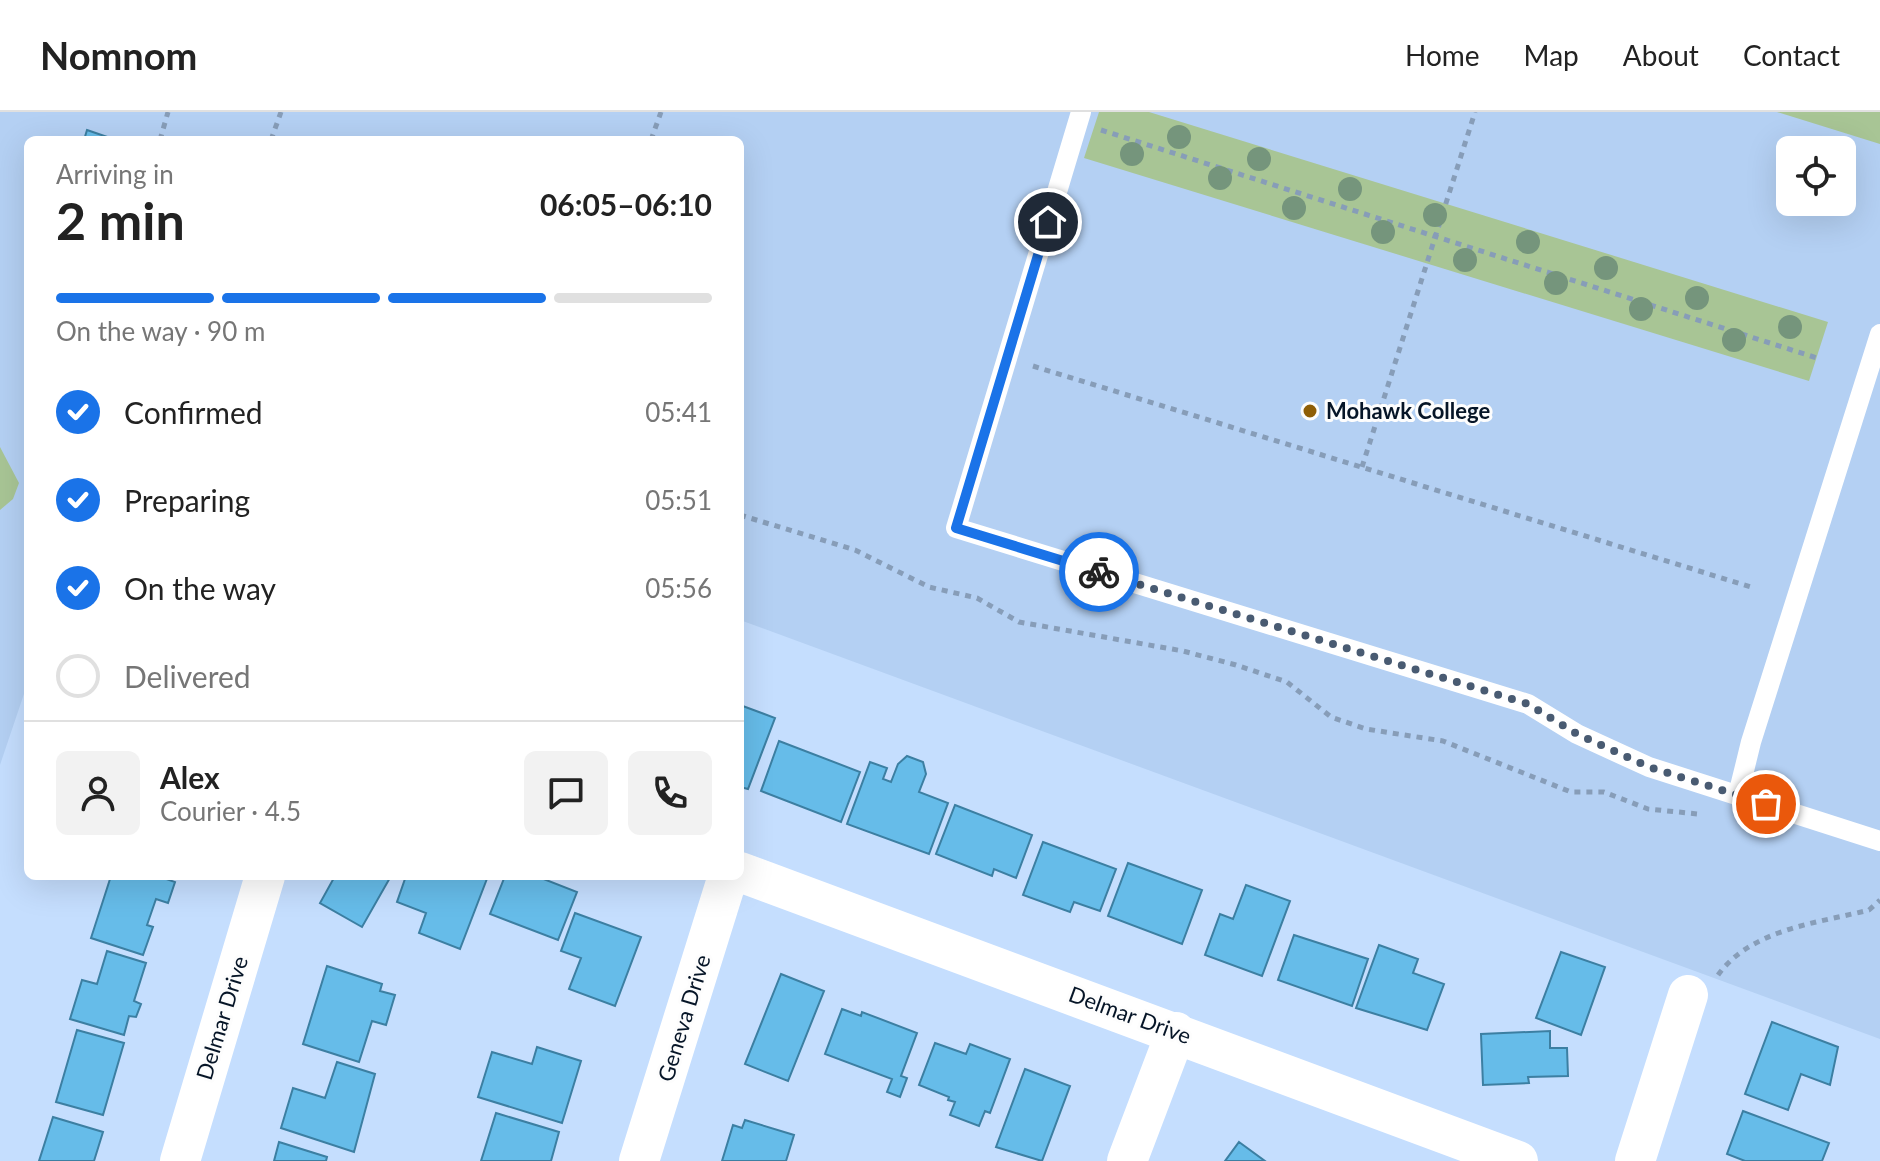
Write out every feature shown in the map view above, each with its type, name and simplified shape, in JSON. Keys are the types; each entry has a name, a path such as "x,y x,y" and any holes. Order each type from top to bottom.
{"street":[{"name":"Delmar Drive","path":"744,873 1518,1161"},
{"name":"Delmar Drive","path":"180,1161 264,880"},
{"name":"Geneva Drive","path":"639,1161 727,880"},
{"path":"1635,1161 1688,995"},
{"path":"1127,1161 1176,1032"}],"lane":[{"path":"1087,120 1007,358 956,528 1528,704 1613,752 1880,841"},
{"path":"1738,795 1751,742 1880,334"}],"path":[{"path":"161,136 168,112"},
{"path":"272,136 281,112"},
{"path":"652,136 661,112"},
{"path":"1362,467 1475,112"},
{"path":"1087,120 1435,236 1817,358"},
{"path":"1007,358 1751,587"},
{"path":"744,516 855,550 929,587 977,598 1019,622 1183,651 1236,665 1287,682 1331,717 1366,729 1443,741 1571,792 1604,792 1648,809 1705,814"},
{"path":"1688,995 1717,977 1730,959 1747,945 1869,910 1880,900"}],"shaded area":[{"name":"Mohawk College","path":"0,112 1880,112 1880,1039 744,621 744,136 24,136 24,694 0,765"}],"green space":[{"path":"1099,112 1149,112 1828,322 1809,381 1084,158"},
{"path":"1777,112 1880,112 1880,144"},
{"path":"0,447 19,483 13,499 0,510"}],"building":[{"path":"87,130 104,136 85,136"},
{"path":"744,706 775,718 748,789 744,788"},
{"path":"779,741 860,772 841,822 761,791"},
{"path":"907,756 923,762 926,774 919,792 948,803 929,854 847,824 870,762 887,768 883,779 891,782 898,764"},
{"path":"955,805 1032,835 1016,878 994,869 992,876 936,854"},
{"path":"1043,842 1116,869 1100,911 1074,902 1070,912 1023,895"},
{"path":"1128,863 1202,890 1182,944 1108,916"},
{"path":"110,880 175,882 168,903 156,899 147,925 153,927 143,955 91,938"},
{"path":"333,880 389,880 362,927 320,903"},
{"path":"405,880 486,880 460,949 419,933 426,913 397,902"},
{"path":"503,880 546,880 577,892 558,940 490,914"},
{"path":"1246,885 1290,901 1262,976 1205,955 1220,914 1233,919"},
{"path":"575,913 641,937 615,1006 569,989 581,958 561,951"},
{"path":"1294,935 1368,959 1352,1006 1278,980"},
{"path":"1379,945 1418,959 1413,973 1444,984 1427,1030 1356,1008"},
{"path":"107,951 146,963 134,1001 141,1004 136,1017 129,1016 124,1035 70,1019 82,980 97,984"},
{"path":"1561,952 1605,967 1581,1035 1536,1018"},
{"path":"327,966 382,984 380,991 395,995 386,1025 372,1021 359,1062 303,1044"},
{"path":"781,974 824,991 788,1081 745,1064"},
{"path":"842,1009 861,1016 862,1012 917,1033 901,1076 907,1078 900,1097 887,1092 892,1079 825,1054"},
{"path":"1772,1022 1838,1047 1830,1085 1801,1074 1788,1110 1745,1094"},
{"path":"77,1030 124,1043 103,1115 56,1102"},
{"path":"1550,1031 1550,1048 1567,1048 1568,1076 1528,1077 1529,1083 1483,1085 1481,1034"},
{"path":"935,1043 966,1054 970,1044 1010,1059 990,1113 985,1111 979,1126 950,1115 955,1102 919,1085"},
{"path":"537,1047 581,1061 562,1123 478,1097 492,1052 532,1064"},
{"path":"337,1062 375,1074 354,1152 281,1128 293,1088 325,1098"},
{"path":"1025,1069 1070,1086 1042,1161 996,1147"},
{"path":"1743,1111 1829,1143 1822,1161 1745,1161 1727,1154"},
{"path":"496,1113 559,1132 551,1161 481,1161"},
{"path":"53,1117 103,1132 94,1161 39,1161"},
{"path":"745,1120 794,1135 786,1161 722,1161 733,1125 742,1128"},
{"path":"279,1142 327,1157 326,1161 274,1161"},
{"path":"1239,1142 1265,1161 1225,1161"}],"way so far":[{"path":"1099,572 1528,704 1613,752 1649,767 1766,804"}],"place":[{"name":"Mohawk College","path":"1310,411"}],"route":[{"path":"1048,222 956,528 1099,572"}]}
